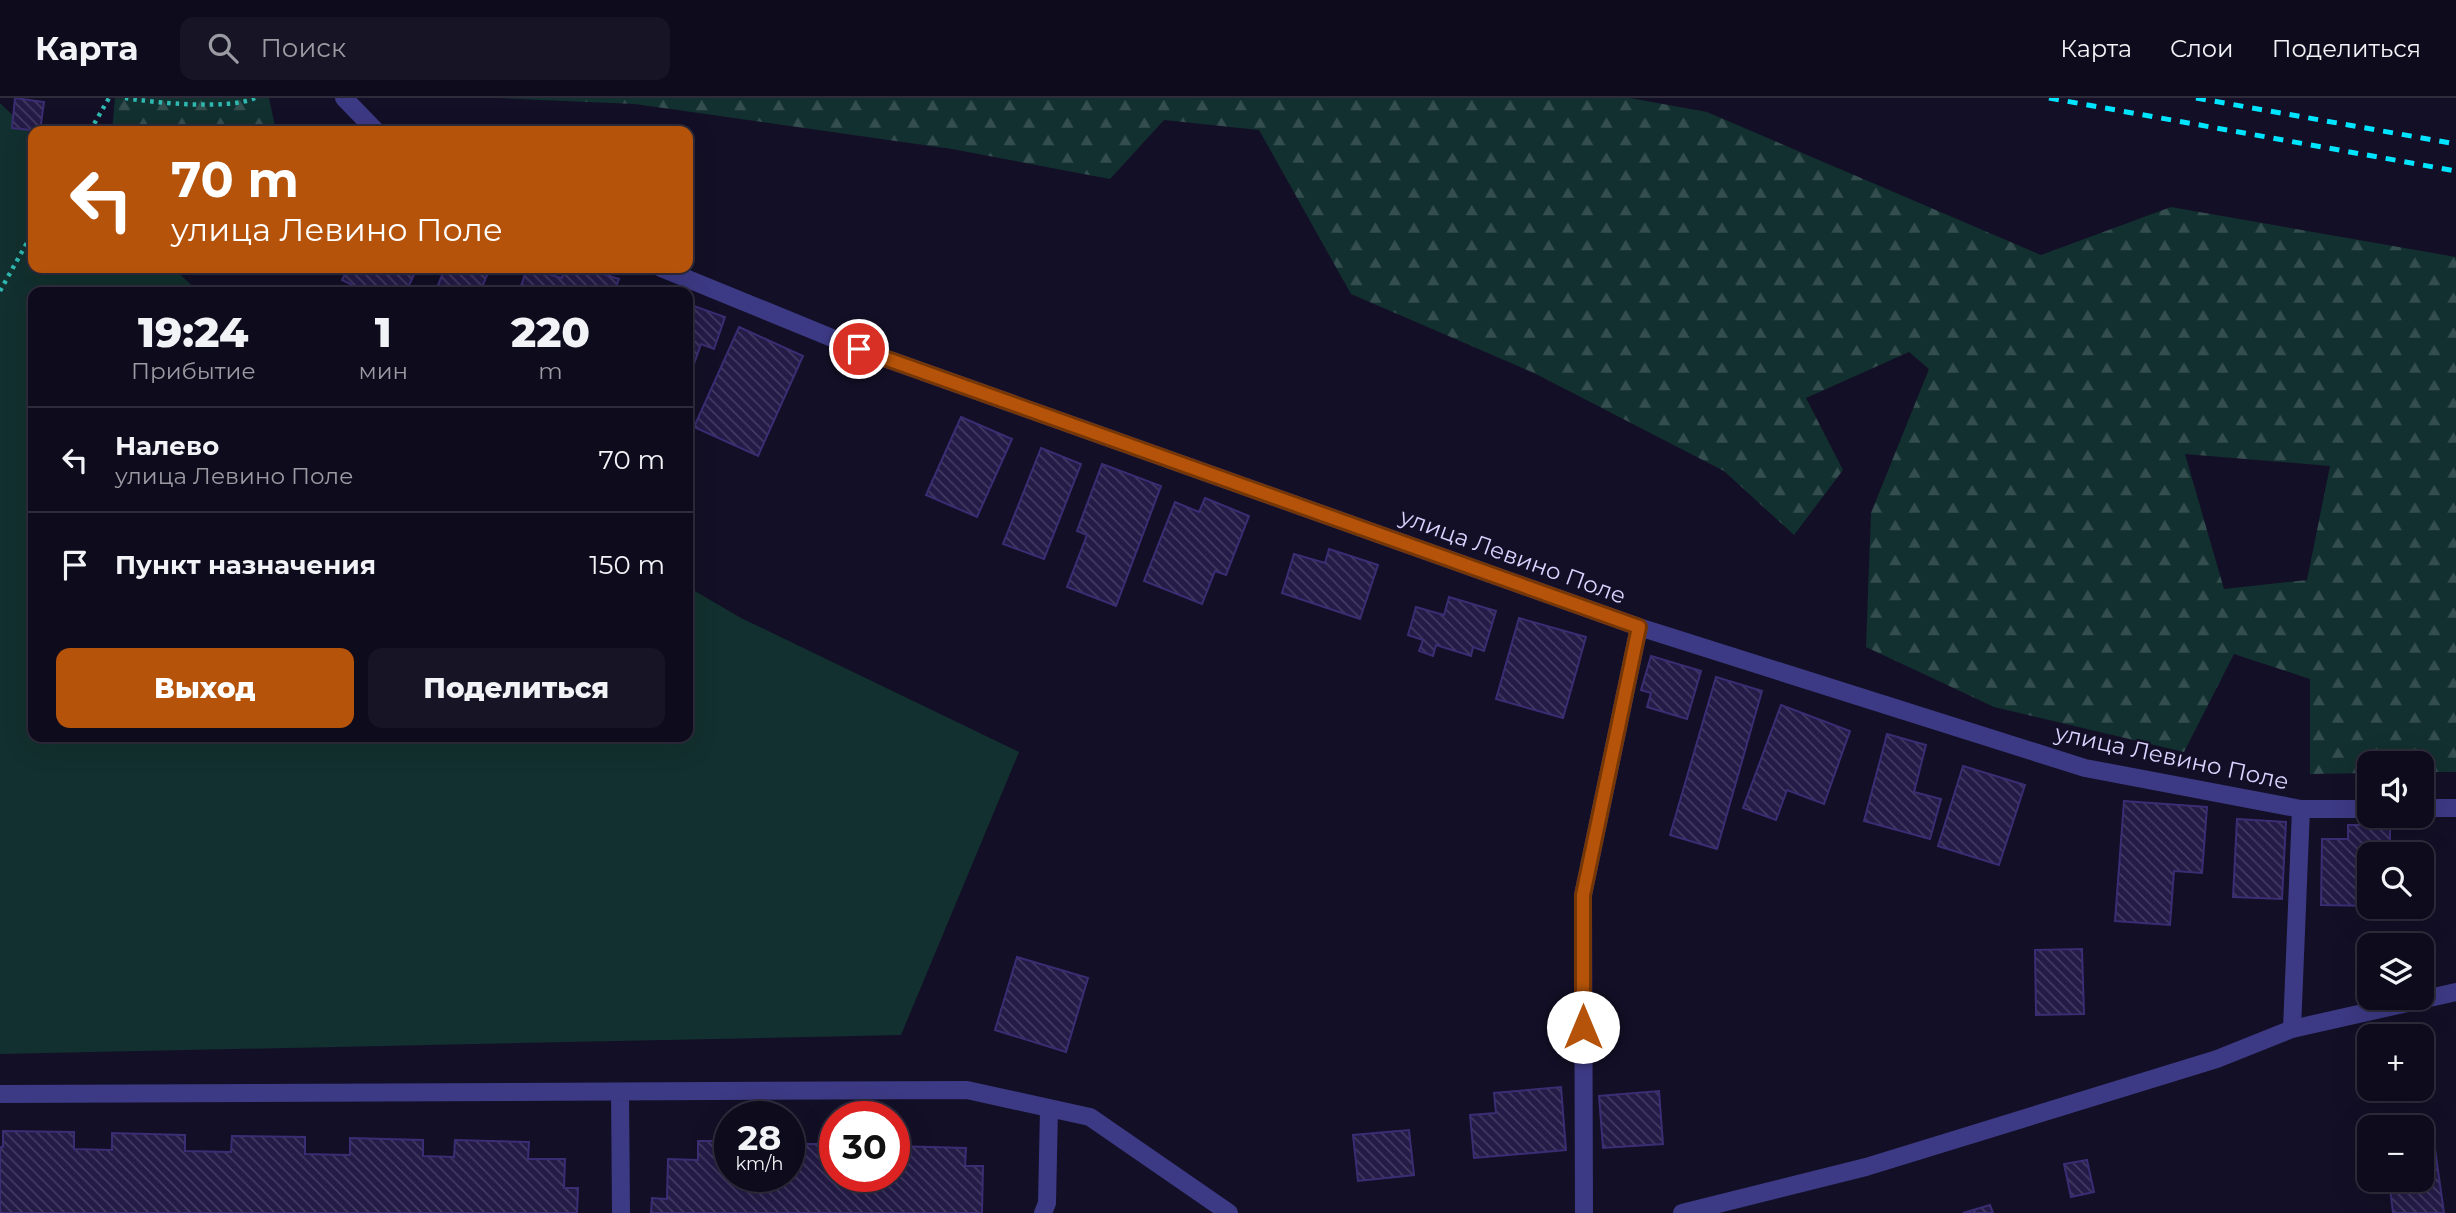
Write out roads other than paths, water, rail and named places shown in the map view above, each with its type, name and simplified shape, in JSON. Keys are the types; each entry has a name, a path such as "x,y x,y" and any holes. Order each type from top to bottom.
{"street":[{"path":"344,98 371,126"},
{"name":"улица Левино Поле","path":"674,273 859,349 1639,627 2085,768 2301,809 2357,809"},
{"path":"1584,1213 1583,895 1639,627"},
{"path":"2434,808 2456,808"},
{"path":"2292,1029 2301,809"},
{"path":"1682,1213 1878,1164 2217,1059 2292,1029 2456,992"},
{"path":"0,1094 967,1090 1090,1117 1229,1213"},
{"path":"620,1092 621,1213"},
{"path":"1043,1213 1046,1203 1049,1109"}],"railway":[{"path":"2049,98 2456,171"},
{"path":"2196,98 2456,144"}]}
